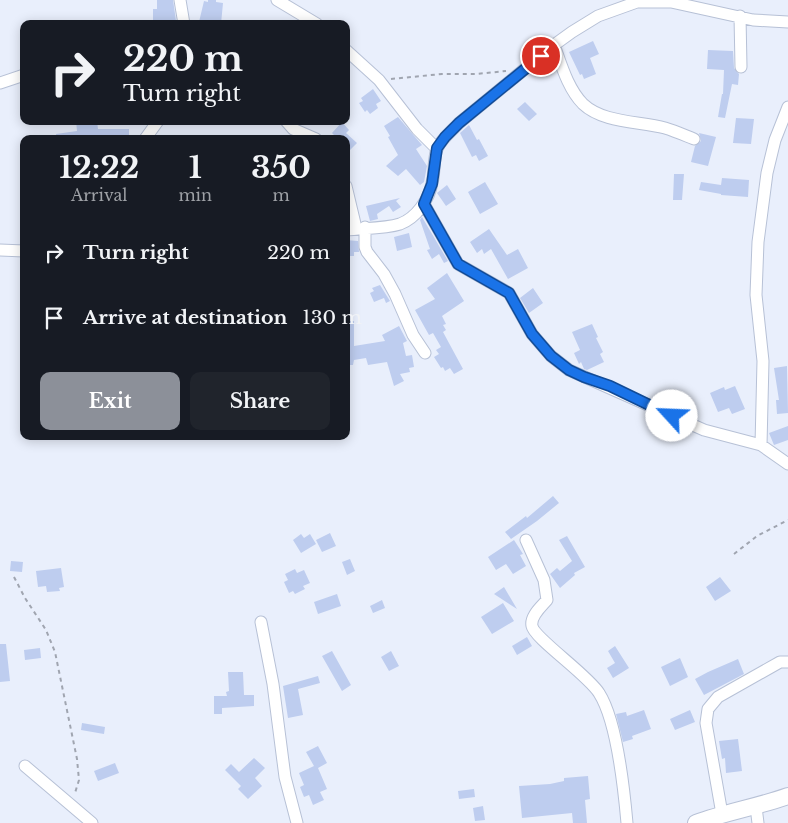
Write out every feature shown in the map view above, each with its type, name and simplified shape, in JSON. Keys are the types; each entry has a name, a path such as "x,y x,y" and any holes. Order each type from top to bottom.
{"street":[{"path":"180,0 183,20"},
{"path":"277,0 310,20"},
{"path":"356,228 398,224 411,217 424,204 432,184 437,148 459,123 554,45 598,16 637,2 671,2 753,20 788,22"},
{"path":"740,16 741,67"},
{"path":"554,45 570,83 587,107 606,116 664,128 694,139"},
{"path":"350,54 379,80 417,129 437,148"},
{"path":"0,83 20,76"},
{"path":"761,445 763,361 756,295 758,242 766,173 775,140 788,107"},
{"path":"290,125 293,129 307,135"},
{"path":"350,203 356,228 367,252 384,274 413,335 425,353"},
{"path":"424,204 458,264 509,293 532,334 551,356 569,370 704,430 761,445 788,464"},
{"path":"0,250 20,251"},
{"path":"526,540 544,580 546,600 533,618 532,626 537,635 584,674 599,692 607,709 624,786 627,823"},
{"path":"260,622 273,684 285,777 298,823"},
{"path":"722,814 706,723 708,709 718,698 780,662 788,662"},
{"path":"25,766 66,803 92,823"},
{"path":"696,823 722,814 757,815 788,796"}],"path":[{"path":"379,80 442,74 476,74 528,67"},
{"path":"734,554 757,536 788,520"},
{"path":"14,577 46,630 55,652 75,745 80,780 76,792 66,803"}],"building":[{"path":"157,0 173,0 176,20 153,20 153,9 157,9"},
{"path":"208,0 216,0 216,2 223,3 221,20 199,20 204,1 208,2"},
{"path":"593,41 599,54 590,58 596,74 584,79 582,74 580,75 569,52"},
{"path":"708,50 733,51 734,68 739,74 738,85 732,84 725,118 718,117 723,94 724,70 707,69"},
{"path":"373,89 381,101 376,104 378,108 370,114 367,110 365,112 359,103 363,101 361,98"},
{"path":"525,102 537,114 529,121 517,109"},
{"path":"398,117 422,145 416,149 427,166 424,182 420,185 406,169 398,176 386,166 398,155 384,126"},
{"path":"736,118 754,119 751,144 733,143"},
{"path":"76,125 98,125 98,129 129,129 129,135 56,134 77,131"},
{"path":"339,125 345,125 349,130 346,133 348,135 334,135 332,133"},
{"path":"469,125 488,156 479,161 476,155 472,157 460,133"},
{"path":"699,133 716,137 708,166 691,162 695,146 701,141"},
{"path":"350,137 357,143 350,150"},
{"path":"674,174 684,174 682,200 673,200"},
{"path":"722,178 749,180 748,197 721,195 699,190 701,182 721,185"},
{"path":"485,182 498,204 480,214 468,192"},
{"path":"447,185 456,199 446,206 437,193"},
{"path":"400,198 396,201 401,207 393,212 389,206 377,214 378,219 370,221 366,206"},
{"path":"422,217 448,261 444,263 439,254 432,259 427,250 430,249 420,220"},
{"path":"489,229 507,255 518,249 528,268 508,279 491,249 484,254 482,249 477,253 470,242"},
{"path":"409,233 412,247 397,251 394,237"},
{"path":"350,240 358,241 359,252 354,252 354,256 350,256"},
{"path":"447,273 464,301 442,316 446,324 443,325 446,330 443,332 463,369 454,374 450,368 445,371 443,367 441,368 434,357 439,354 436,350 441,347 433,333 429,335 415,310 435,299 427,288"},
{"path":"380,285 390,301 386,303 384,298 374,302 370,293 374,291 372,288"},
{"path":"533,288 543,303 529,313 520,298"},
{"path":"350,321 354,321 354,346 385,341 382,335 399,326 407,341 403,343 406,356 412,355 414,367 409,368 410,372 400,374 404,381 394,386 387,362 368,365 366,358 354,360 353,365 350,365"},
{"path":"592,324 603,352 600,354 604,362 587,370 584,369 581,362 579,364 574,353 580,350 572,332"},
{"path":"787,366 788,413 777,414 776,400 779,400 774,368"},
{"path":"735,386 745,409 732,414 729,408 718,412 710,393 724,387 725,390"},
{"path":"681,394 689,400 686,405 689,406 686,414 673,408"},
{"path":"788,426 788,440 774,445 769,433"},
{"path":"553,496 559,503 511,539 505,532 526,516 527,518"},
{"path":"330,533 336,546 322,552 316,540"},
{"path":"301,534 304,538 310,534 316,544 301,553 293,540"},
{"path":"567,536 585,567 574,573 575,575 560,588 550,574 557,568 560,571 572,561 559,540"},
{"path":"514,540 523,554 520,555 526,566 513,574 506,564 496,570 488,557"},
{"path":"350,559 355,571 347,575 342,562"},
{"path":"11,561 23,562 22,572 10,571"},
{"path":"61,568 64,587 59,588 60,591 47,592 46,586 38,587 36,571"},
{"path":"295,569 297,573 304,570 310,583 303,586 305,589 295,594 293,591 289,593 284,582 288,580 285,574"},
{"path":"720,577 731,591 715,601 706,587"},
{"path":"504,587 517,609 494,594"},
{"path":"337,594 341,606 318,614 314,602"},
{"path":"382,600 385,608 373,613 370,606"},
{"path":"503,603 514,621 492,634 481,617"},
{"path":"527,637 532,646 517,655 512,646"},
{"path":"0,644 6,644 10,681 0,682"},
{"path":"615,646 629,668 613,678 607,668 615,663 608,651"},
{"path":"40,648 41,658 25,660 24,650"},
{"path":"332,651 351,685 342,691 322,656"},
{"path":"391,651 399,666 389,671 381,657"},
{"path":"680,658 688,677 670,686 661,667"},
{"path":"738,659 744,674 704,695 695,679"},
{"path":"228,672 243,672 244,695 254,695 254,706 222,708 222,714 214,714 214,696 227,696 226,692 229,691"},
{"path":"318,676 320,683 298,689 303,715 288,718 283,686"},
{"path":"644,710 651,729 632,736 633,739 623,742 616,714 626,712 627,716"},
{"path":"690,710 695,722 675,730 670,719"},
{"path":"82,723 105,727 104,734 81,730"},
{"path":"738,739 742,771 726,773 725,758 722,759 719,741"},
{"path":"318,746 327,763 318,768 327,789 320,792 324,800 313,805 309,795 304,797 300,787 304,785 299,773 314,766 306,752"},
{"path":"254,758 265,768 255,778 262,786 248,799 238,789 241,786 225,770 231,764 239,772"},
{"path":"115,763 119,773 98,781 94,771"},
{"path":"588,776 590,799 585,800 587,823 573,823 572,813 522,818 519,786 550,784 564,781 564,778"},
{"path":"474,789 475,797 459,799 458,791"},
{"path":"483,806 485,820 475,821 473,808"}],"route":[{"path":"541,56 459,123 445,137 437,148 432,184 424,204 458,264 509,293 532,334 551,356 569,370 610,386 672,416"}]}
